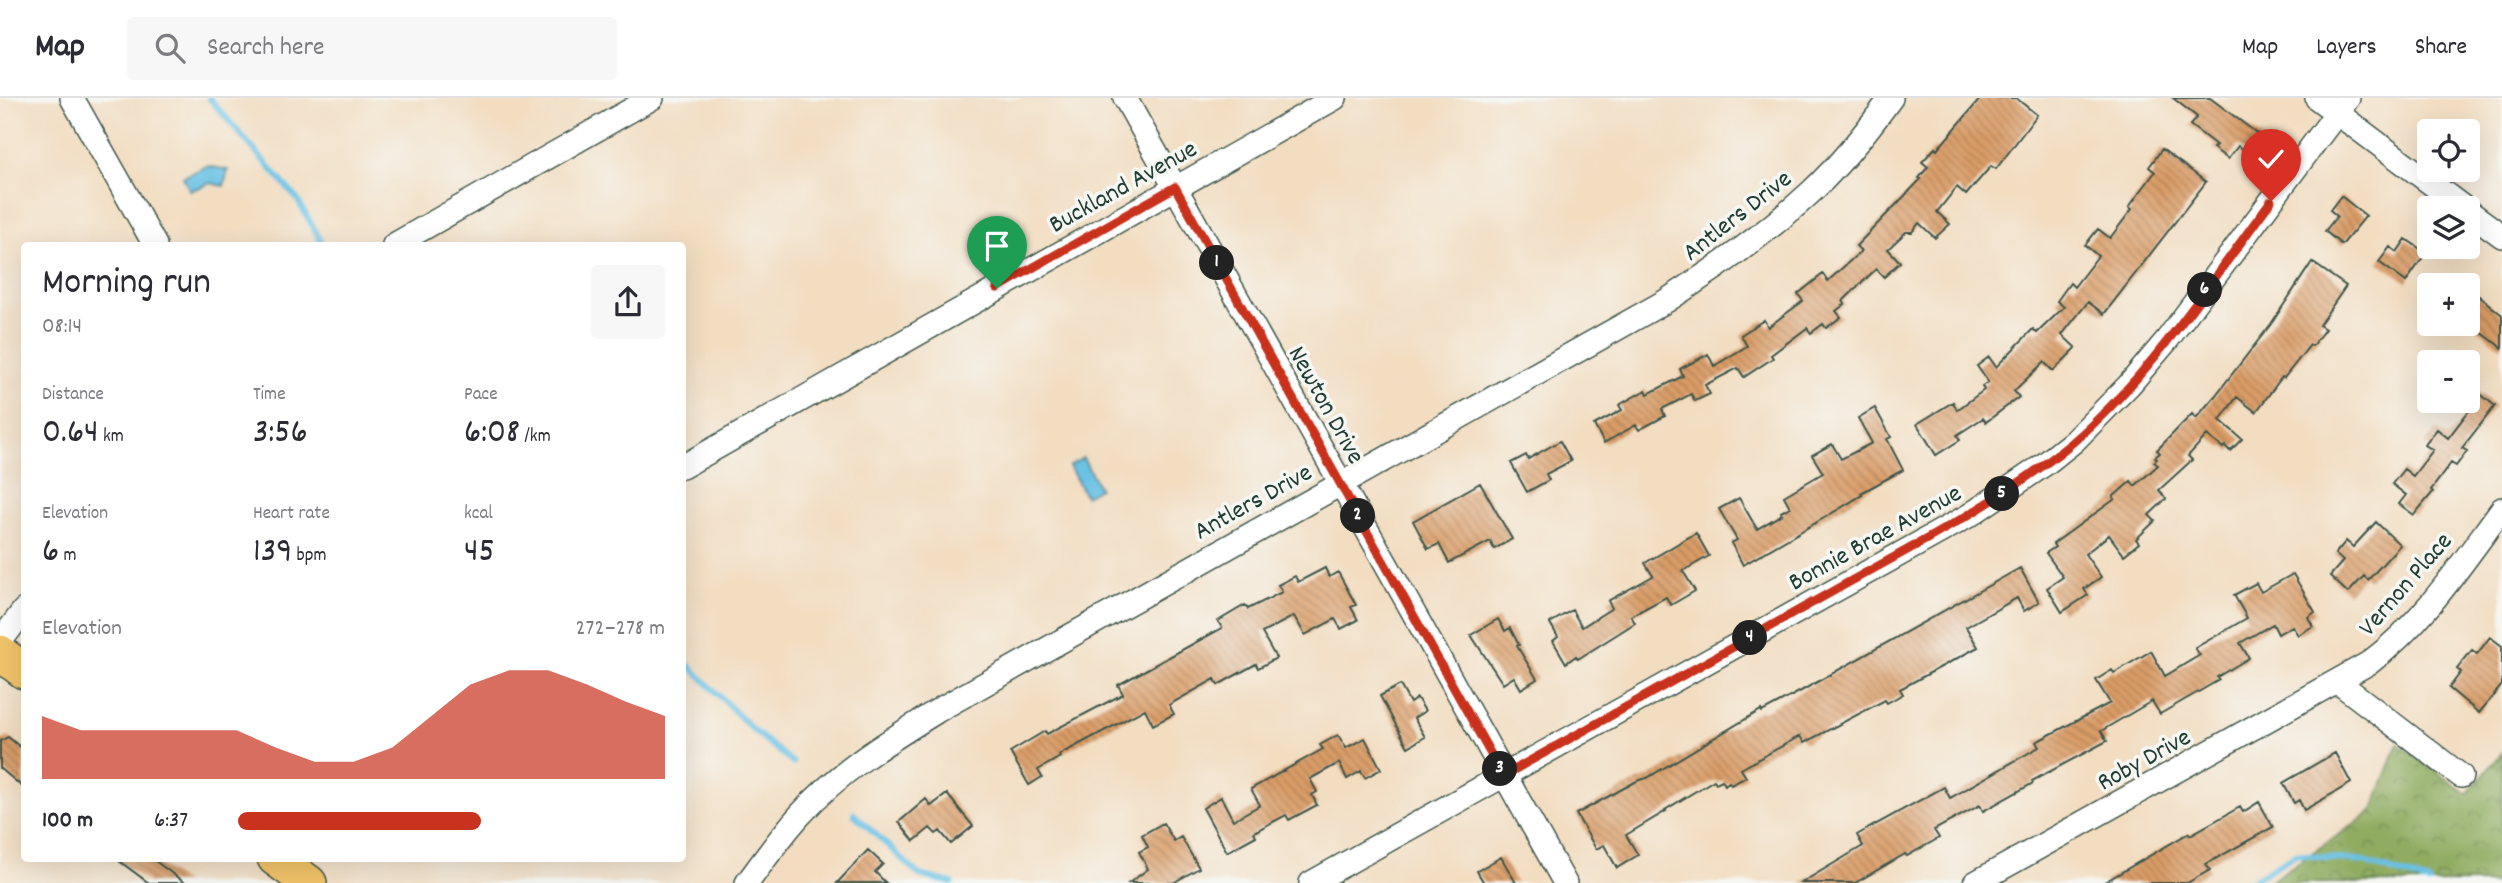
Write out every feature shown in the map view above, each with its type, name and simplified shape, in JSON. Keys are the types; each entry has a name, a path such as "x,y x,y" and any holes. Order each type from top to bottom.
{"main road":[{"path":"0,653 21,669"}],"street":[{"path":"72,98 153,242"},
{"path":"399,242 652,98"},
{"name":"Newton Drive","path":"1125,98 1565,883"},
{"name":"Buckland Avenue","path":"686,465 1335,98"},
{"name":"Antlers Drive","path":"747,883 801,813 825,789 875,750 942,708 1697,281 1766,231 1813,190 1891,98"},
{"path":"2317,98 2342,106 2450,196"},
{"name":"Bonnie Brae Avenue","path":"1311,883 1970,514 2054,456 2098,417 2167,340 2342,106"},
{"path":"2480,220 2502,236"},
{"name":"Vernon Place","path":"2338,682 2369,663 2402,636 2438,594 2502,509"},
{"path":"0,642 21,614"},
{"path":"2338,682 2461,776"},
{"name":"Roby Drive","path":"1975,883 2338,682"}],"green space":[{"path":"2398,744 2467,794 2502,753 2502,883 2268,883 2372,812"}],"water":[{"path":"207,166 228,170 224,186 210,183 190,191 183,177"},
{"path":"1083,458 1099,488 1085,496 1069,466"}],"building":[{"path":"1981,98 2016,98 2037,115 1996,169 1991,166 1966,195 1957,187 1937,212 1950,224 1935,238 1919,223 1912,232 1906,232 1888,249 1900,262 1884,277 1876,269 1843,301 1845,304 1836,311 1841,317 1826,328 1823,324 1811,333 1807,328 1771,355 1773,358 1744,377 1738,368 1705,385 1710,394 1695,401 1691,394 1662,409 1665,416 1639,430 1636,425 1604,443 1594,425 1622,410 1619,405 1646,390 1648,394 1683,376 1680,369 1708,354 1714,366 1747,346 1741,335 1764,320 1768,327 1803,301 1798,294 1823,274 1828,281 1861,251 1856,246 1921,179 1919,178 1928,167 1922,162 1935,148 1937,150"},
{"path":"2173,98 2210,98 2263,138 2251,155 2238,146 2228,159 2213,148 2216,145 2190,125 2197,117"},
{"path":"2162,149 2206,182 2104,314 2088,302 2062,335 2076,348 2053,371 2044,362 2014,391 2019,397 1986,422 1983,418 1957,435 1960,440 1936,455 1917,424 1953,402 1957,410 1984,390 1982,386 1988,382 1977,366 1989,357 1996,367 2033,329 2037,333 2064,307 2057,301 2070,283 2074,287 2098,256 2085,245 2098,229 2110,238 2155,172 2149,167"},
{"path":"2341,196 2366,216 2342,245 2325,231 2337,216 2330,210"},
{"path":"2406,239 2417,247 2417,259 2422,259 2406,282 2379,262 2390,247 2397,252"},
{"path":"2312,262 2346,286 2319,325 2325,329 2284,378 2282,377 2256,412 2237,397 2220,420 2242,439 2230,451 2207,435 2188,456 2192,460 2159,490 2166,499 2149,515 2155,521 2136,539 2139,543 2124,555 2109,535 2085,554 2101,577 2084,589 2088,595 2062,612 2047,588 2063,577 2046,553 2055,547 2053,544 2115,499 2113,497 2131,481 2135,486 2158,465 2154,462 2160,453 2157,450 2192,414 2196,418 2215,396 2271,324"},
{"path":"2480,297 2502,315 2502,348 2480,331"},
{"path":"2480,394 2495,406 2462,448 2467,451 2456,466 2451,463 2431,490 2433,492 2414,515 2399,504 2406,495 2392,484 2404,469 2413,476 2433,450 2425,445 2437,429 2448,438 2467,413 2480,413"},
{"path":"1875,408 1891,437 1887,439 1903,470 1743,565 1731,543 1737,540 1719,509 1739,498 1757,529 1782,514 1781,512 1790,507 1784,496 1823,473 1812,455 1832,444 1841,459 1872,443 1858,418"},
{"path":"1560,441 1571,461 1546,474 1549,480 1527,492 1511,463 1526,455 1528,459"},
{"path":"1480,483 1512,539 1494,549 1490,541 1449,563 1439,544 1428,549 1413,521"},
{"path":"2376,522 2400,545 2368,580 2364,576 2348,593 2330,576 2343,561 2335,554 2346,541 2353,547"},
{"path":"1696,533 1709,556 1683,571 1695,591 1671,605 1666,597 1631,616 1635,623 1578,659 1576,656 1566,663 1553,641 1558,637 1550,623 1572,610 1582,627 1612,608 1608,601 1653,576 1645,563"},
{"path":"1325,568 1329,577 1338,572 1356,605 1351,607 1358,620 1341,629 1335,619 1305,635 1294,616 1262,633 1276,658 1258,668 1256,664 1218,685 1215,679 1169,705 1174,714 1153,725 1145,709 1059,755 1060,757 1038,770 1042,777 1029,785 1010,752 1045,731 1047,734 1123,694 1118,685 1222,628 1218,621 1245,605 1248,609 1282,592 1278,585 1295,576 1298,582"},
{"path":"2020,568 2039,602 2024,611 2017,598 1966,627 1978,647 1900,689 1903,694 1887,703 1885,700 1804,743 1800,736 1741,769 1746,777 1731,785 1729,782 1725,785 1722,780 1716,783 1714,780 1626,835 1638,855 1617,868 1604,845 1596,849 1576,814 1647,778 1761,710 1762,712 1801,691"},
{"path":"2293,574 2315,612 2308,617 2313,626 2298,635 2292,626 2278,634 2273,624 2240,643 2249,658 2217,677 2219,680 2160,714 2152,701 2101,731 2107,741 1983,811 1980,805 1934,830 1939,838 1855,883 1801,883 1863,846 1857,835 1869,828 1944,787 1950,798 2039,747 2036,742 2110,703 2096,680 2112,670 2114,673 2151,651 2165,676 2200,655 2195,648 2247,618 2234,595 2256,583 2261,592"},
{"path":"1498,619 1505,631 1510,628 1519,645 1517,646 1537,679 1521,689 1514,677 1503,684 1471,635"},
{"path":"2490,637 2502,646 2502,685 2479,713 2449,688 2461,672 2457,669 2472,650 2477,654"},
{"path":"1400,685 1410,703 1417,698 1425,711 1414,718 1425,737 1408,747 1380,696"},
{"path":"1338,735 1346,748 1365,738 1381,769 1365,778 1361,771 1347,779 1339,763 1310,779 1317,792 1312,795 1317,805 1289,820 1286,815 1254,832 1256,836 1227,852 1203,808 1221,797 1233,820 1260,805 1251,789 1323,749 1320,745"},
{"path":"8,737 21,748 21,786 0,768 0,741"},
{"path":"2335,753 2351,783 2304,810 2299,800 2294,803 2283,783"},
{"path":"947,794 973,826 951,844 940,831 936,834 930,828 914,841 899,822 926,799 931,806"},
{"path":"2259,802 2273,827 2206,864 2210,870 2187,883 2103,883 2189,833 2190,835 2240,807 2243,812"},
{"path":"1163,823 1174,841 1181,837 1199,868 1173,883 1129,883 1148,869 1139,852 1148,847 1142,835"},
{"path":"868,850 883,864 875,872 886,883 837,883"},
{"path":"1501,857 1516,883 1484,883 1477,871"},
{"path":"120,862 156,862 185,883 149,883"}],"waterway":[{"path":"209,98 297,199 321,242"},
{"path":"686,662 753,730 793,763"},
{"path":"854,814 919,875 952,883"},
{"path":"2248,883 2296,854 2364,862 2429,883"}],"route":[{"path":"997,288 1175,187 1503,776 1970,514 2045,464 2074,441 2129,385 2167,340 2271,201"}]}
